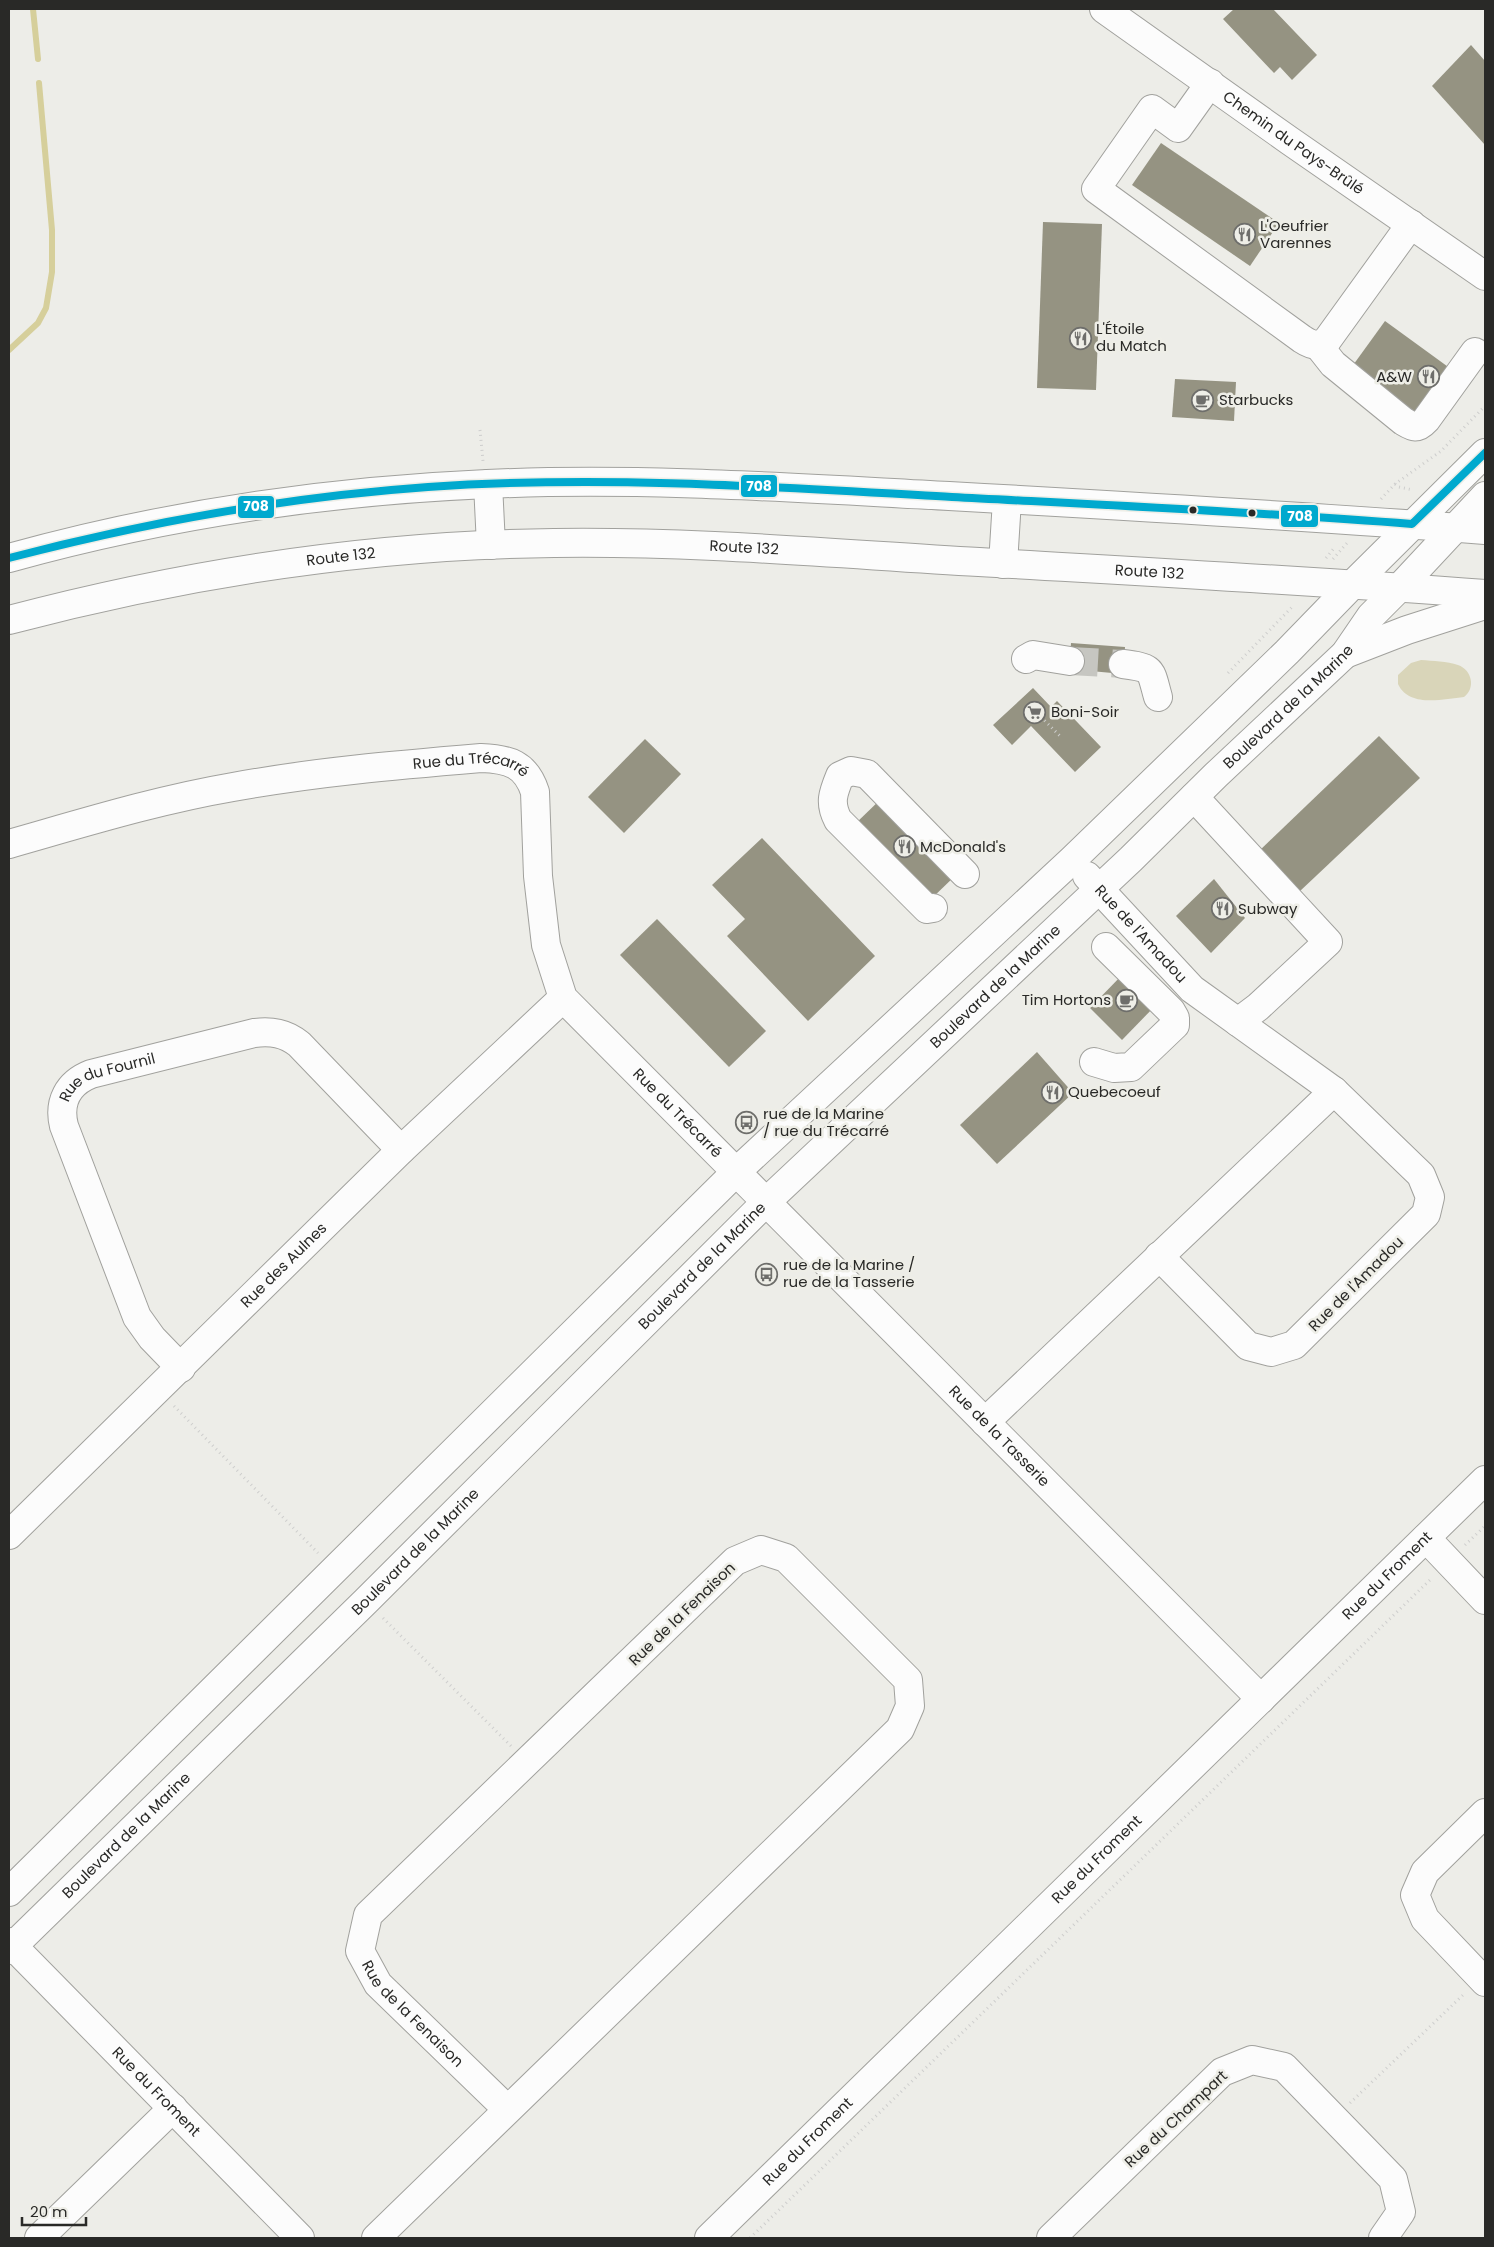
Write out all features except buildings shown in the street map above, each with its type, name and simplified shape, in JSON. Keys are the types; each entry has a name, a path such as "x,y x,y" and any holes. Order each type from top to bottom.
{"main road":[{"name":"Chemin du Pays-Brûlé","path":"1104,9 1131,16 1210,83 1290,141 1485,276"},
{"path":"1210,83 1178,128 1152,109 1096,189 1310,345 1318,345 1328,339 1411,224"},
{"path":"1318,345 1333,364 1403,421 1416,428 1420,427 1426,420 1475,352"},
{"path":"9,1892 736,1172 1072,860 1287,652 1412,524 1485,453"},
{"path":"9,558 103,534 246,508 399,490 488,484 662,483 1255,513 1485,530"},
{"path":"488,484 491,544"},
{"name":"Boulevard de la Marine","path":"10,1946 366,1601 766,1202 1100,888 1345,654 1371,616 1485,496"},
{"path":"1003,564 1007,500"},
{"name":"Route 132","path":"9,620 150,586 282,563 350,555 491,544 647,543 1353,584 1485,594"},
{"path":"1345,654 1407,630 1485,605"},
{"path":"1026,660 1033,655 1070,661"},
{"path":"1124,664 1144,666 1148,669 1158,698"},
{"name":"Rue du Trécarré","path":"9,844 103,817 232,787 378,766 482,758 508,762 526,772 535,792 538,876 546,945 563,998 736,1172"},
{"path":"933,908 926,909 838,820 833,810 832,795 840,776 851,771 867,774 965,874"},
{"path":"1194,798 1328,942 1258,1007 1238,1022"},
{"name":"Rue de l'Amadou","path":"1072,860 1192,989 1334,1091 1422,1175 1430,1197 1426,1214 1294,1345 1271,1352 1248,1346 1159,1256"},
{"path":"1094,1062 1114,1068 1131,1067 1175,1025 1175,1018 1171,1011 1106,947"},
{"name":"Rue des Aulnes","path":"9,1535 158,1391 401,1150 563,998"},
{"name":"Rue du Fournil","path":"181,1368 152,1338 137,1317 130,1300 64,1126 62,1103 72,1085 91,1074 245,1035 267,1032 278,1033 290,1037 299,1044 401,1150"},
{"path":"985,1422 1334,1091"},
{"name":"Rue de la Tasserie","path":"736,1172 1261,1699"},
{"name":"Rue du Froment","path":"710,2238 1485,1480"},
{"path":"1426,1538 1485,1600"},
{"name":"Rue de la Fenaison","path":"376,2238 900,1729 910,1706 908,1680 786,1558 760,1550 735,1561 368,1914 360,1951 378,1984 507,2109"},
{"path":"1483,1980 1425,1919 1415,1895 1425,1872 1485,1813"},
{"name":"Rue du Froment","path":"10,1946 300,2238"},
{"name":"Rue du Champart","path":"1051,2238 1222,2072 1252,2060 1284,2067 1392,2179 1401,2212 1383,2238"},
{"path":"39,2238 173,2108"}],"path":[{"path":"1380,501 1395,484 1441,452 1485,406"},
{"path":"480,430 481,450 488,484"},
{"path":"1395,484 1410,490"},
{"path":"1325,558 1335,547"},
{"path":"1334,559 1340,551"},
{"path":"1041,716 1060,736"},
{"path":"158,1391 334,1569"},
{"path":"750,2238 1485,1526"},
{"path":"366,1601 528,1762"},
{"path":"1334,2119 1483,1980"}],"shaded area":[{"path":"1421,660 1440,661 1463,667 1471,680 1468,693 1464,697 1427,700 1418,699 1403,692 1398,684 1398,675 1411,663"}],"waterway":[{"path":"33,9 38,59"},
{"path":"9,350 38,323 46,308 52,272 52,230 39,83"}],"tunnel":[{"path":"1070,661 1123,664"}],"transit line":[{"name":"708","path":"9,558 165,522 269,504 375,491 559,482 756,486 1240,512 1412,524 1485,453"}],"place":[{"name":"L'Oeufrier Varennes","path":"1244,235"},
{"name":"L'Étoile du Match","path":"1080,338"},
{"name":"A&W","path":"1428,377"},
{"name":"Starbucks","path":"1203,400"},
{"name":"Boni-Soir","path":"1035,712"},
{"name":"McDonald's","path":"904,847"},
{"name":"Subway","path":"1222,909"},
{"name":"Tim Hortons","path":"1127,1000"},
{"name":"Quebecoeuf","path":"1052,1092"},
{"name":"rue de la Marine / rue du Trécarré","path":"747,1123"},
{"name":"rue de la Marine / rue de la Tasserie","path":"767,1274"}]}
